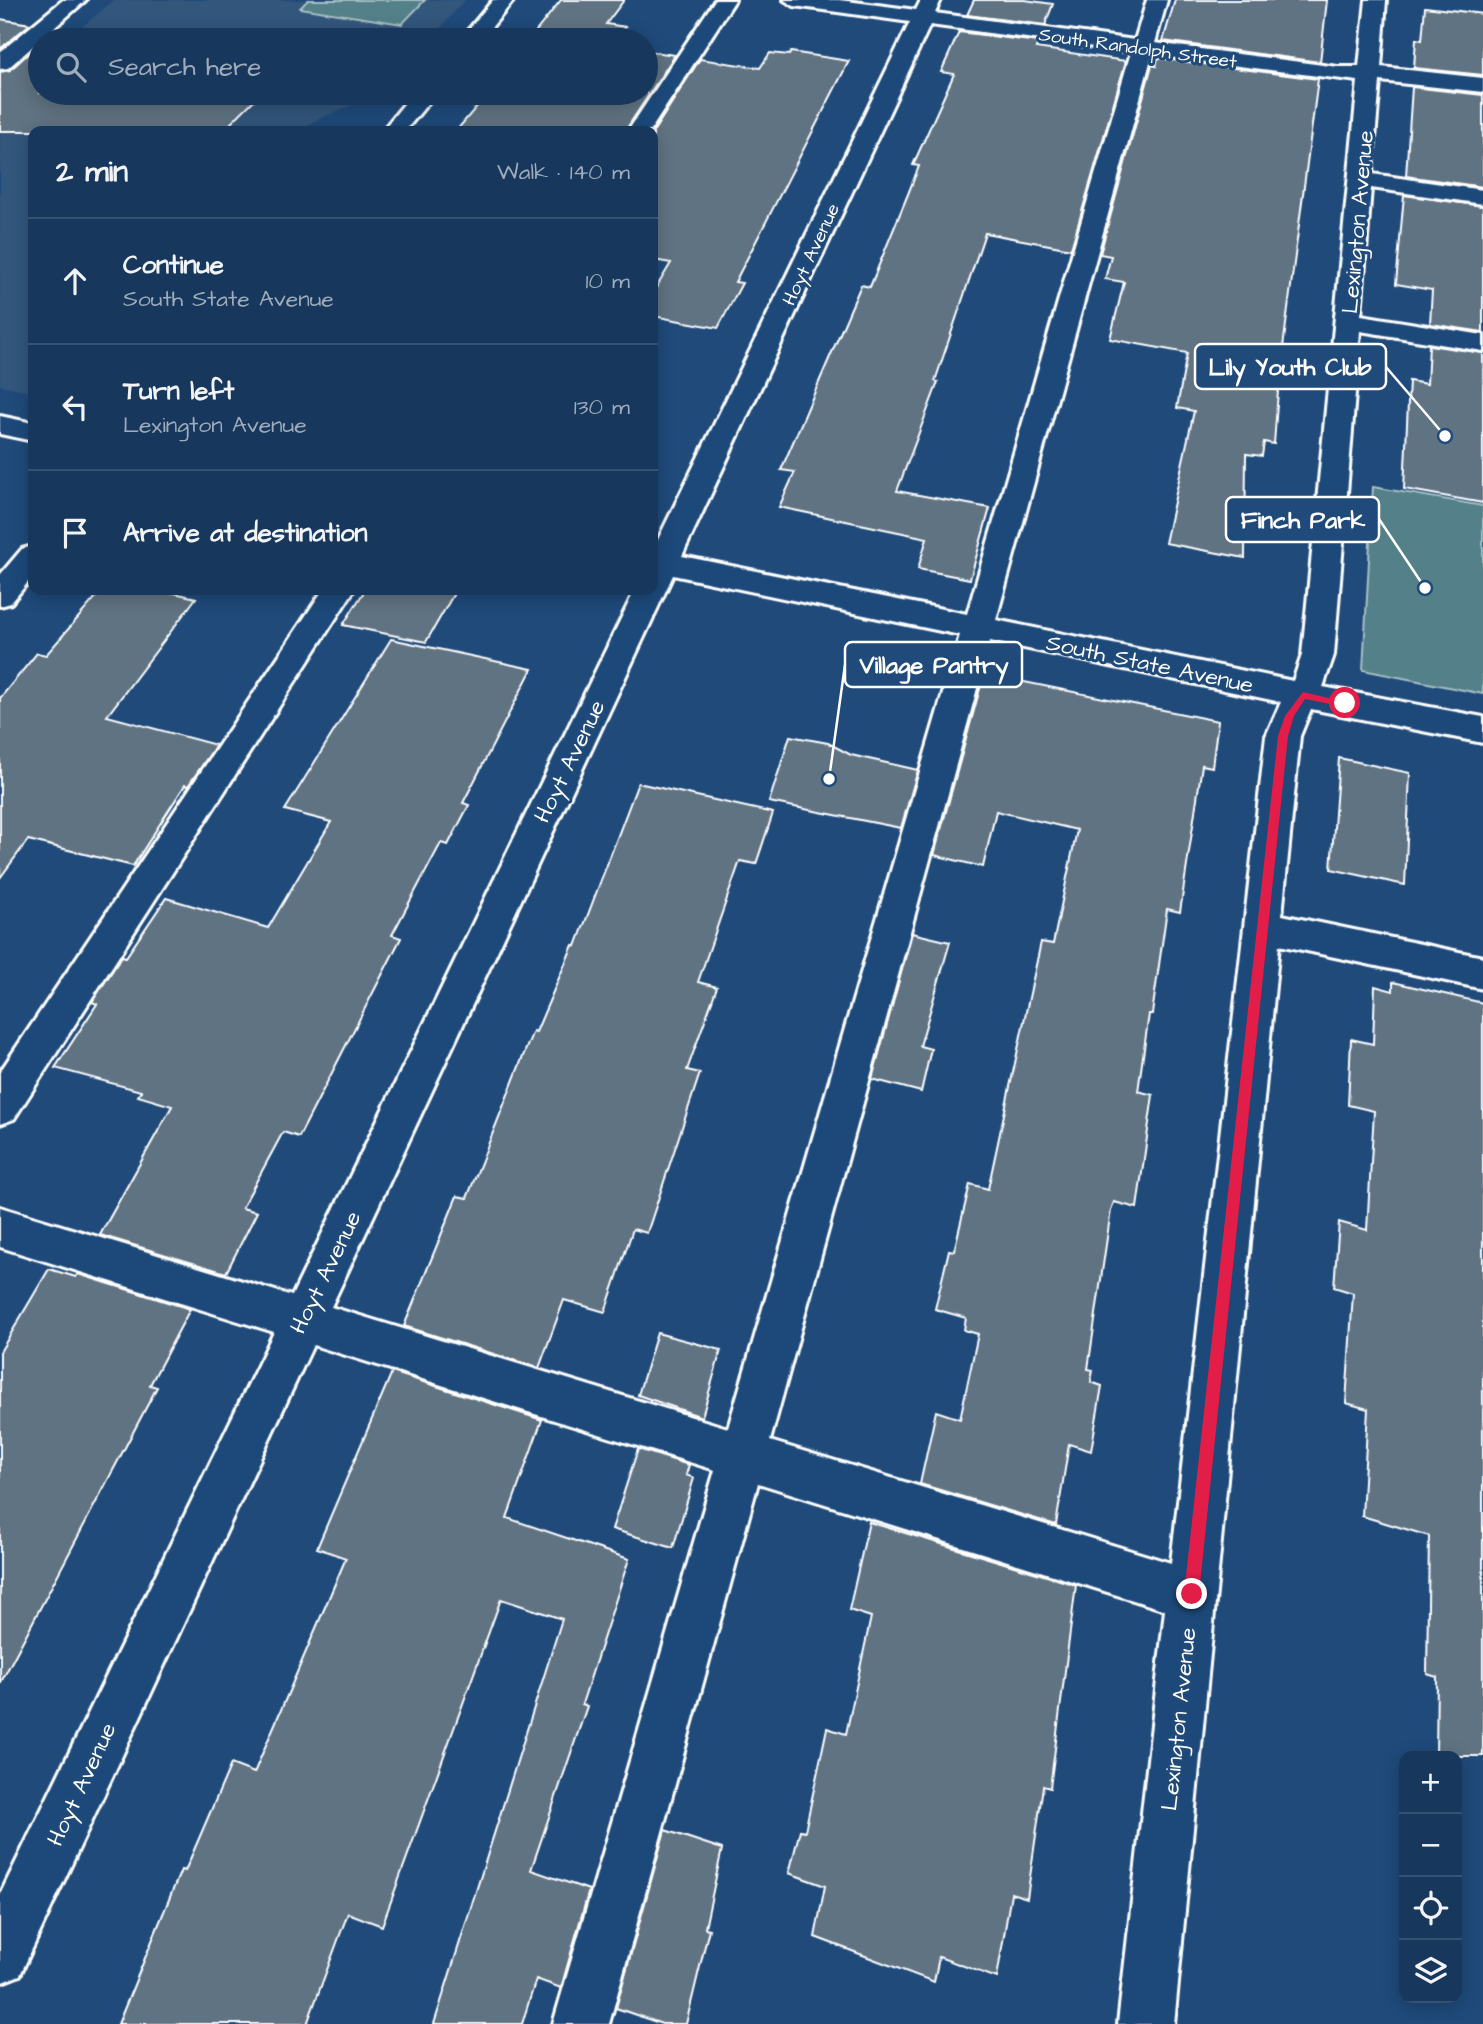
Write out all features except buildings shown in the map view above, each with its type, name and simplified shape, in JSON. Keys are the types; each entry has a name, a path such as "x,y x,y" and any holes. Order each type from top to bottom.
{"street":[{"path":"42,28 76,0"},
{"path":"480,28 504,0"},
{"path":"658,102 725,0"},
{"name":"South Randolph Street","path":"794,0 927,9 1143,48 1338,74 1397,74 1483,85"},
{"path":"581,2024 1157,0"},
{"name":"Lexington Avenue","path":"1146,2024 1283,736 1290,716 1303,695 1318,654 1376,0"},
{"name":"Hoyt Avenue","path":"658,568 927,9"},
{"path":"0,63 28,40"},
{"path":"397,126 415,105"},
{"path":"642,126 656,105"},
{"path":"1360,179 1483,197"},
{"path":"1348,321 1483,344"},
{"path":"0,425 28,431"},
{"path":"0,595 28,562"},
{"name":"South State Avenue","path":"658,575 978,628 1483,730"},
{"path":"0,1107 336,595"},
{"name":"Hoyt Avenue","path":"0,1955 645,595"},
{"path":"1264,926 1483,973"},
{"path":"0,1227 1192,1594"}],"shaded area":[{"path":"114,0 465,0 440,28 80,28"},
{"path":"28,72 28,105 352,105 308,126 28,126 28,391 0,385 0,96"}],"green space":[{"path":"308,0 425,0 402,24 300,8"},
{"path":"1373,487 1483,506 1483,694 1363,670"}],"place":[{"name":"Lily Youth Club","path":"1445,436"},
{"name":"Finch Park","path":"1425,588"},
{"name":"Village Pantry","path":"829,779"}],"route":[{"path":"1192,1594 1283,736 1295,704 1303,695 1345,703"}]}
